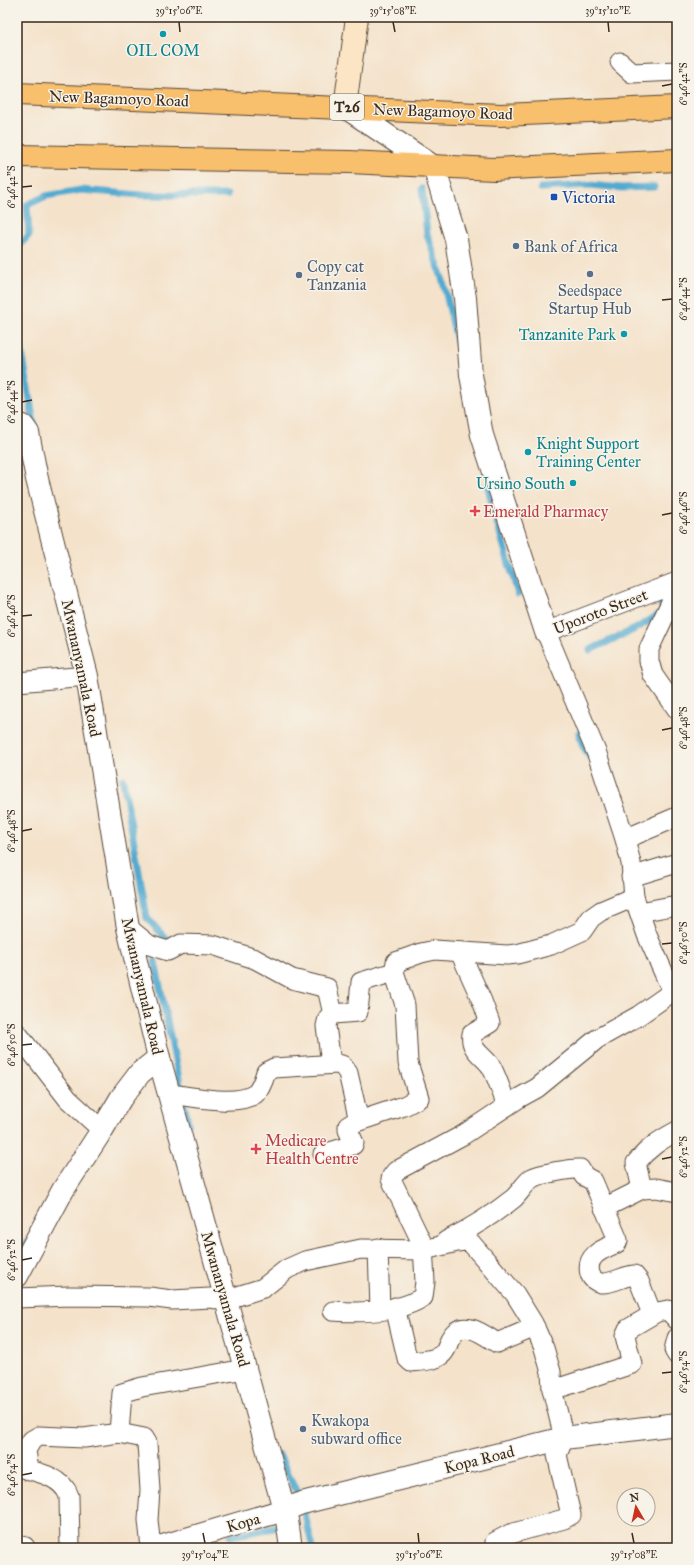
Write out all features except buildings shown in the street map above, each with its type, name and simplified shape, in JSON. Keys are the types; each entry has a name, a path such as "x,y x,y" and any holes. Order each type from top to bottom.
{"highway":[{"name":"New Bagamoyo Road","path":"17,94 345,107 501,116 677,107"},
{"path":"17,156 349,162 494,169 677,160"}],"main road":[{"path":"345,107 357,17"}],"street":[{"path":"620,62 632,73 677,71"},
{"path":"345,107 434,167 456,239 465,298 470,375 482,436 546,632 596,754 625,839 631,863 631,877 637,905 653,951 668,980 676,991 638,1016 597,1039 537,1088 463,1135 406,1164 392,1176 394,1187 420,1238 433,1248"},
{"name":"Mwananyamala Road","path":"17,424 23,426 28,433 37,479 86,676 128,928 160,1058 225,1300 284,1510 291,1548"},
{"path":"674,583 671,602 649,649 649,661 653,675 677,709"},
{"name":"Uporoto Street","path":"546,632 674,583"},
{"path":"17,682 86,676"},
{"path":"625,839 677,817"},
{"path":"631,877 677,863"},
{"path":"323,1154 353,1145 348,1126 404,1106 419,1098 408,1063 405,1005 394,972 396,962 421,953 435,950 517,954 556,943 582,931 591,918 601,912 637,905 677,905"},
{"path":"128,928 149,945 168,951 181,944 213,945 255,959 292,979 327,988 333,1014"},
{"path":"460,952 482,1000 490,1023 472,1034 473,1043 481,1057 490,1064 507,1106"},
{"path":"330,1063 326,1026 328,1018 333,1014 358,1012 361,982 394,972"},
{"path":"17,1033 68,1099 102,1130"},
{"path":"17,1276 63,1190 121,1098 140,1073 160,1058"},
{"path":"170,1094 206,1100 240,1098 255,1094 262,1085 266,1072 274,1068 330,1063 342,1065 346,1069 359,1121"},
{"path":"642,1189 636,1163 644,1152 656,1142 677,1131"},
{"path":"334,1311 358,1313 387,1309 411,1303 423,1297 433,1248 478,1224 522,1191 529,1180 544,1173 580,1169 584,1176 593,1181 618,1240 617,1243 598,1252 591,1259 589,1266 591,1276 597,1282 603,1283 634,1275 639,1281 652,1314"},
{"path":"604,1208 642,1189 656,1188 677,1192"},
{"path":"17,1298 69,1296 149,1297 172,1300 210,1298 225,1300 263,1288 287,1268 305,1261 361,1249 433,1248 457,1242 465,1241 471,1243 515,1294 535,1327 551,1372 552,1389 564,1438 557,1454 571,1515 564,1519 510,1534 495,1542 498,1548"},
{"path":"378,1248 387,1309 407,1358 411,1362 440,1356 445,1352 450,1339 455,1332 463,1328 474,1329 482,1332 497,1343 535,1327"},
{"path":"552,1389 632,1364 626,1333 628,1329 652,1314 668,1310 677,1320"},
{"path":"677,1338 674,1350 677,1356"},
{"path":"119,1433 122,1393 142,1387 245,1369"},
{"name":"Kopa Road","path":"284,1510 302,1503 564,1438 677,1424"},
{"path":"70,1548 69,1496 67,1490 57,1480 48,1475 23,1469 26,1450 32,1440 39,1436 84,1438 119,1433 144,1438 147,1443 150,1490 148,1520 151,1548"},
{"name":"Kopa","path":"156,1548 284,1510"},
{"path":"17,1546 24,1548"}],"waterway":[{"path":"541,188 589,185 622,188 654,187"},
{"path":"422,189 427,234 443,281 459,349"},
{"path":"17,248 29,235 27,205 46,196 81,190 140,195 227,195"},
{"path":"17,322 35,430"},
{"path":"488,486 493,509 518,594"},
{"path":"590,650 633,630 664,612 655,590"},
{"path":"579,733 583,746 589,756"},
{"path":"123,779 147,918 168,941 177,942"},
{"path":"155,962 188,1123"},
{"path":"17,1246 25,1246 27,1242"},
{"path":"279,1455 302,1503 313,1548"},
{"path":"231,1536 274,1528 284,1521"}],"place":[{"name":"OIL COM","path":"163,34"},
{"name":"Victoria","path":"554,197"},
{"name":"Bank of Africa","path":"516,246"},
{"name":"Seedspace Startup Hub","path":"590,274"},
{"name":"Copy cat Tanzania","path":"299,275"},
{"name":"Tanzanite Park","path":"624,334"},
{"name":"Knight Support Training Center","path":"528,452"},
{"name":"Ursino South","path":"573,483"},
{"name":"Emerald Pharmacy","path":"475,511"},
{"name":"Medicare Health Centre","path":"256,1149"},
{"name":"Kwakopa subward office","path":"303,1429"}]}
